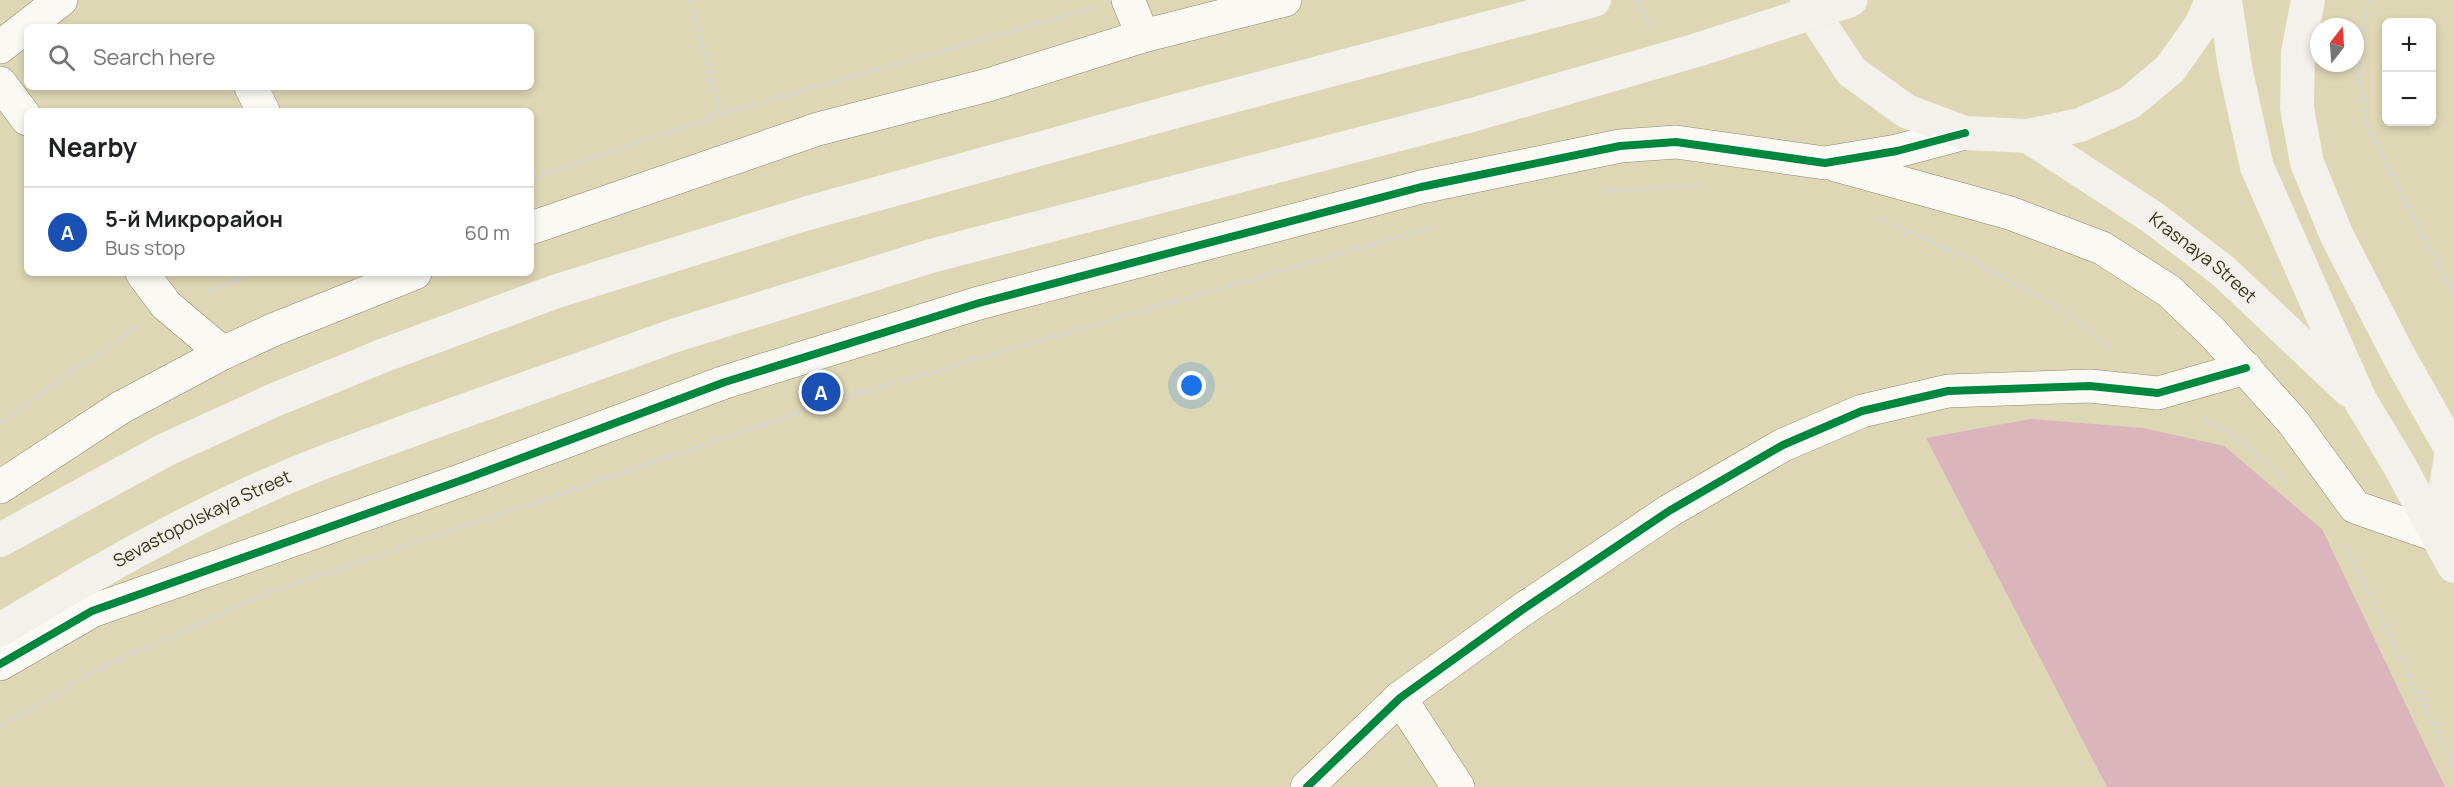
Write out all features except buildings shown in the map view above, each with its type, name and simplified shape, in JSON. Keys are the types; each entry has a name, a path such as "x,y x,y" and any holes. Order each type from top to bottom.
{"main road":[{"path":"0,540 165,450 272,401 382,356 557,291 808,213 1183,109 1594,0"},
{"path":"1808,0 1811,10 1851,71 1906,111 1965,133 2028,136 2080,126 2128,103 2170,69 2201,26 2212,0"},
{"name":"Sevastopolskaya Street","path":"0,630 69,588 199,518 303,471 676,335 931,256 1472,115 1697,50 1851,0"},
{"name":"Krasnaya Street","path":"2225,0 2235,67 2257,167 2360,400 2454,566"},
{"path":"2308,0 2298,52 2297,108 2307,163 2337,236 2401,360 2452,450 2438,536"},
{"name":"Krasnaya Street","path":"2028,136 2152,217 2223,272 2360,400"}],"street":[{"path":"30,24 61,0"},
{"path":"1128,0 1143,36"},
{"path":"534,227 818,129 988,85 1143,36 1285,0"},
{"path":"0,47 24,29"},
{"path":"0,83 24,116"},
{"path":"252,90 262,108"},
{"path":"1826,162 1897,151 1965,133"},
{"path":"0,664 92,610 465,479 725,382 979,303 1421,187 1620,146 1676,142 1826,162 2010,213 2102,248 2169,291 2246,368 2293,422 2355,507 2438,536"},
{"path":"144,276 166,305 223,353"},
{"path":"0,487 120,408 275,328 352,284 398,276"},
{"path":"1307,787 1400,698 1522,610 1669,511 1783,445 1862,411 1948,391 2090,386 2158,393 2246,368"},
{"path":"1400,698 1458,787"}],"path":[{"path":"690,0 720,114"},
{"path":"2370,0 2365,14 2358,66 2366,123 2454,295"},
{"path":"1599,191 1699,186"},
{"path":"1870,216 1966,257 2075,318 2158,393 2246,444 2296,491"},
{"path":"0,726 100,668 265,594 832,401 1440,224"},
{"path":"0,422 166,305 249,276"},
{"path":"2343,540 2454,767"}],"shaded area":[{"path":"2031,419 2143,428 2224,446 2322,529 2445,787 2107,787 1926,438"}],"cycle path":[{"path":"0,664 92,611 465,479 725,382 979,303 1421,187 1620,146 1676,142 1825,163 1897,151 1965,133"},
{"path":"1307,787 1400,698 1522,610 1669,511 1783,445 1862,411 1948,391 2090,386 2158,393 2246,368"}],"place":[{"name":"5-й Микрорайон","path":"821,392"}]}
